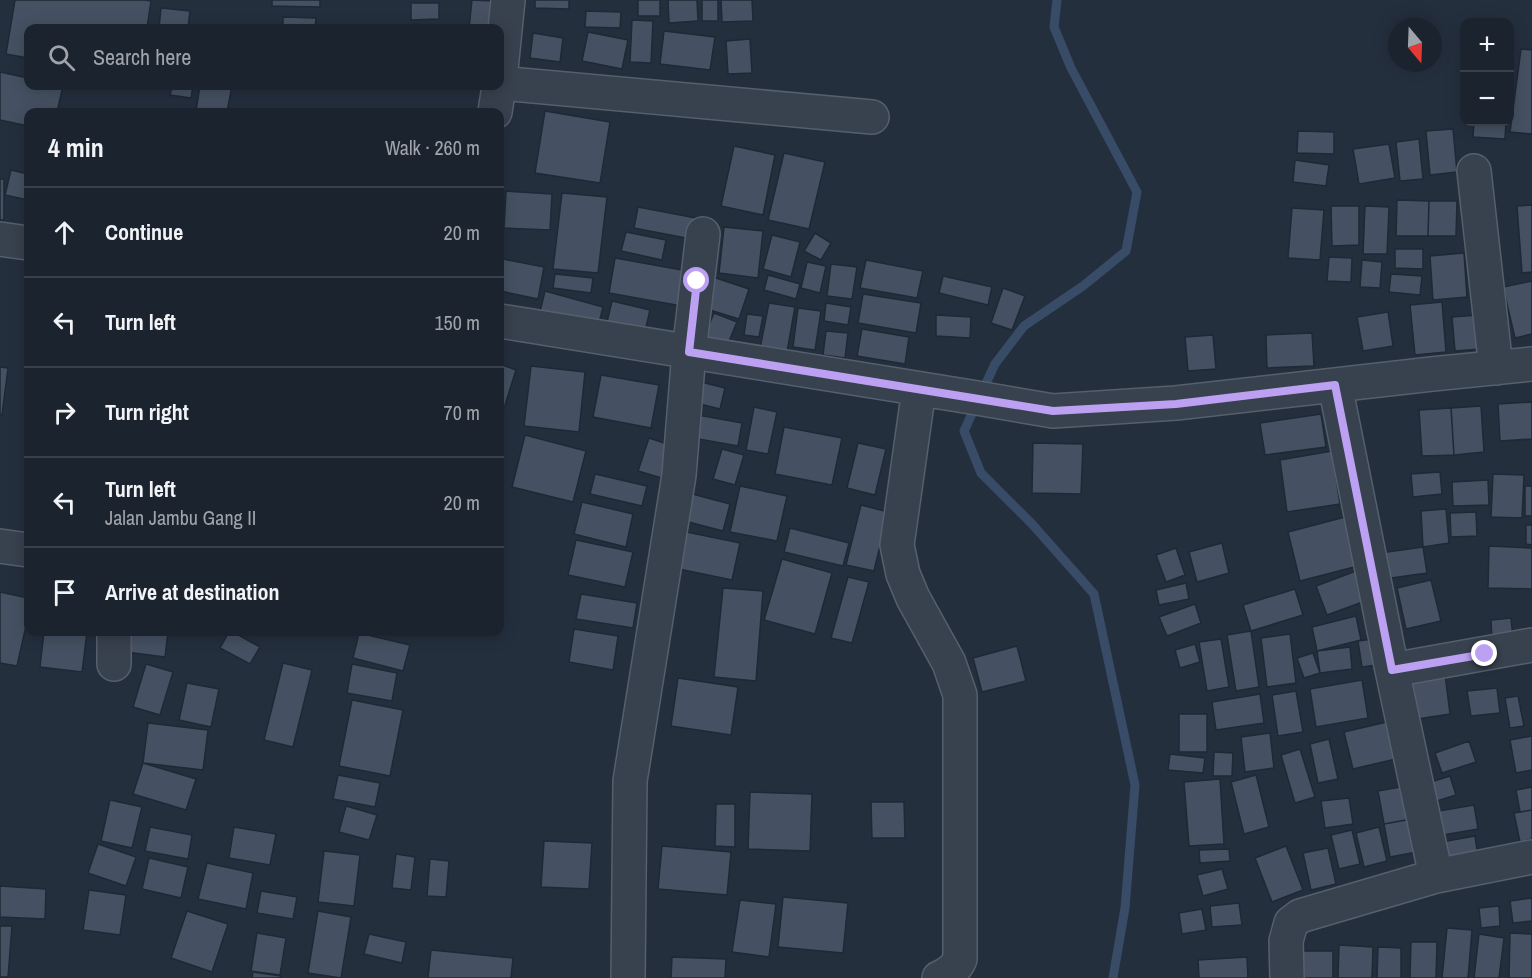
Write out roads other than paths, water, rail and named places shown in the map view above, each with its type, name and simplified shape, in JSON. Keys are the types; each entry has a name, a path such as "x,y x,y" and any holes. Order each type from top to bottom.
{"street":[{"path":"504,37 508,0"},
{"path":"504,83 872,117"},
{"path":"496,108 498,90"},
{"path":"1474,171 1496,368"},
{"path":"628,978 630,780 679,475 689,352 703,234"},
{"path":"0,239 24,242"},
{"path":"504,322 1053,411 1176,404 1532,364"},
{"path":"1335,385 1436,876"},
{"path":"919,389 897,545 903,574 913,598 949,663 960,695 960,959 951,972 939,978"},
{"path":"0,546 24,549"},
{"path":"114,636 114,664"},
{"path":"1392,670 1532,645"},
{"path":"1287,978 1286,941 1291,923 1300,916 1436,876 1532,857"}],"waterway":[{"path":"1057,0 1054,27 1071,68 1137,192 1126,251 1083,286 1024,326 995,364 964,431 981,473 1032,524 1094,594 1135,785 1125,908 1113,978"}]}
